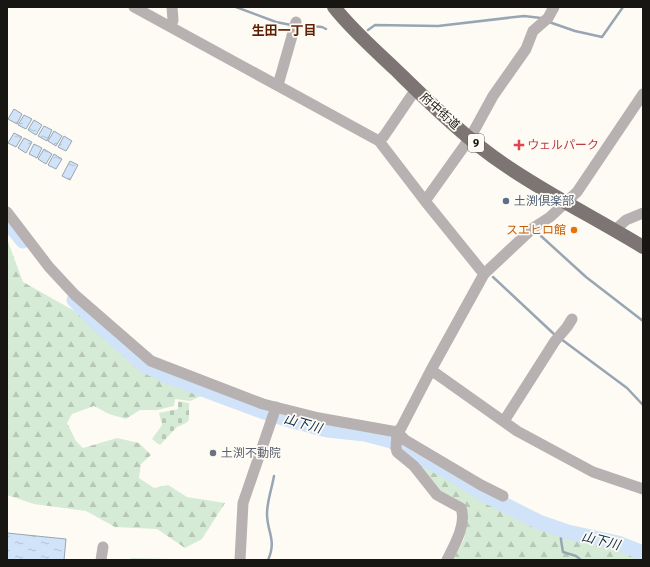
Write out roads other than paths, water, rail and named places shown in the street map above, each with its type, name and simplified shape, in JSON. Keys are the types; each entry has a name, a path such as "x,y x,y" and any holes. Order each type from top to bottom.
{"main road":[{"name":"府中街道","path":"334,7 344,21 470,138 504,164 565,202 643,247"}],"street":[{"path":"134,7 379,141 484,274"},
{"path":"171,27 173,20 172,7"},
{"path":"425,201 470,138 492,96 526,49 533,31 548,18 554,7"},
{"path":"278,86 296,22"},
{"path":"379,141 416,89"},
{"path":"446,560 459,537 463,512 461,508 437,495 414,466 397,452 396,440 401,428 484,274 533,228 550,217 577,192 643,94"},
{"path":"7,212 49,267 76,295 151,361 263,404 274,413 319,418 396,440 404,440 481,485 503,496"},
{"path":"615,230 626,220 643,213"},
{"path":"504,422 555,341 572,319"},
{"path":"431,370 517,431 593,472 643,489"},
{"path":"240,560 243,503 274,413"},
{"path":"101,560 103,547"}],"water":[{"path":"14,109 22,114 17,124 8,119"},
{"path":"24,115 32,119 26,129 18,125"},
{"path":"34,120 42,125 36,135 28,130"},
{"path":"44,126 52,130 47,141 38,136"},
{"path":"54,131 62,136 56,146 48,141"},
{"path":"14,133 22,137 16,147 8,143"},
{"path":"64,136 72,141 66,151 58,147"},
{"path":"24,138 32,142 26,153 18,148"},
{"path":"34,144 42,148 37,158 29,154"},
{"path":"44,149 52,154 46,164 38,159"},
{"path":"54,154 62,159 56,169 48,165"},
{"path":"70,161 78,165 70,180 62,176"},
{"path":"7,533 66,539 64,560 7,560"}],"waterway":[{"path":"236,7 276,22 291,25"},
{"path":"549,22 575,31 602,37 623,7"},
{"path":"368,30 375,25 438,26 524,16 541,18"},
{"path":"299,25 322,27 326,29"},
{"name":"山下川","path":"7,221 23,241"},
{"path":"541,236 586,277 643,321"},
{"path":"493,277 555,335"},
{"name":"山下川","path":"74,300 100,326 144,365 167,376 267,413 293,421 327,430 365,434 391,441 453,475 485,495 539,522 568,532 618,543 643,553"},
{"path":"561,339 627,388 643,405"},
{"path":"268,560 271,553 272,541 267,520 267,509 274,476"},
{"path":"561,530 563,552 576,556 581,560"}],"place":[{"name":"ウェルパーク","path":"519,145"},
{"name":"土渕倶楽部","path":"506,201"},
{"name":"スエヒロ館","path":"574,230"},
{"name":"土渕不動院","path":"213,453"}],"district":[{"name":"生田一丁目","path":"284,30"}]}
